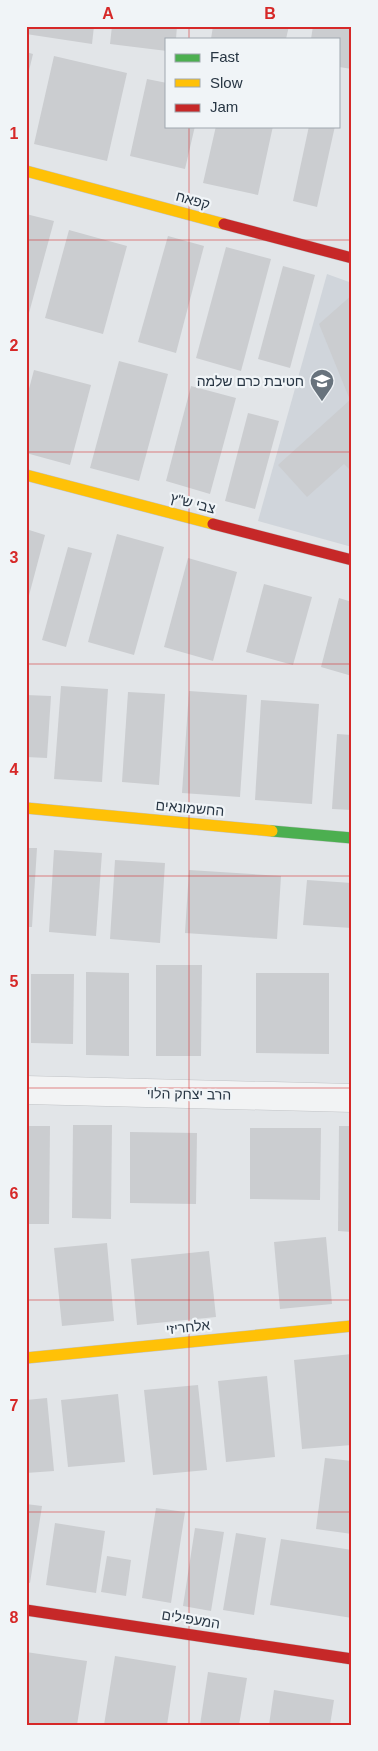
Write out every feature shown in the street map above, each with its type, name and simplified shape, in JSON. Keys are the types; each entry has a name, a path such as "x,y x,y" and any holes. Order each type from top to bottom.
{"street":[{"name":"קפאח","path":"26,171 352,258"},
{"name":"צבי ש\"ץ","path":"26,475 352,560"},
{"name":"החשמונאים","path":"26,808 352,838"},
{"name":"הרב יצחק הלוי","path":"26,1090 352,1098"},
{"name":"אלחריזי","path":"26,1358 352,1326"},
{"name":"המעפילים","path":"26,1610 352,1658"}],"shaded area":[{"name":"חטיבת כרם שלמה","path":"327,274 352,283 352,547 258,521"}],"building":[{"path":"26,26 94,26 92,44 26,34"},
{"path":"112,26 177,26 176,38 165,38 165,51 110,44"},
{"path":"213,26 289,26 286,38 211,38"},
{"path":"313,26 352,26 352,69 340,67 340,38 311,38"},
{"path":"26,52 33,54 27,79 26,79"},
{"path":"54,56 127,73 107,161 34,144"},
{"path":"147,79 165,83 165,128 195,128 185,169 130,156"},
{"path":"216,128 273,128 258,195 203,183"},
{"path":"309,128 335,128 317,207 293,201"},
{"path":"26,214 54,221 29,313 26,312"},
{"path":"69,230 127,246 103,334 45,318"},
{"path":"168,236 204,246 176,353 138,342"},
{"path":"226,247 271,259 241,371 196,358"},
{"path":"283,266 315,275 290,368 258,359"},
{"path":"352,295 352,472 344,464 307,497 278,465 350,400 319,324"},
{"path":"119,361 168,374 139,481 90,468"},
{"path":"34,370 91,385 70,465 26,453 26,400"},
{"path":"191,386 236,398 210,494 166,481"},
{"path":"248,413 279,421 255,509 225,501"},
{"path":"26,529 45,535 27,603 26,603"},
{"path":"117,534 164,547 134,655 88,642"},
{"path":"68,547 92,553 66,647 42,640"},
{"path":"188,558 237,572 213,661 164,647"},
{"path":"264,584 312,597 293,665 246,652"},
{"path":"339,598 352,602 352,676 321,667"},
{"path":"61,686 108,689 102,782 54,779"},
{"path":"189,691 247,695 240,797 182,793"},
{"path":"128,692 165,694 159,785 122,782"},
{"path":"26,695 51,696 47,758 26,757"},
{"path":"261,700 319,704 312,804 255,800"},
{"path":"337,734 352,735 352,810 332,809"},
{"path":"26,848 37,848 32,927 26,927"},
{"path":"54,850 102,853 96,936 49,932"},
{"path":"115,860 165,863 160,943 110,939"},
{"path":"189,870 281,876 277,939 185,933"},
{"path":"307,880 352,883 352,928 303,925"},
{"path":"156,965 202,965 201,1056 156,1056"},
{"path":"86,972 129,973 129,1056 86,1055"},
{"path":"256,973 329,973 329,1054 256,1053"},
{"path":"31,974 74,974 73,1044 31,1043"},
{"path":"73,1125 112,1125 111,1219 72,1218"},
{"path":"26,1126 50,1126 49,1224 26,1224"},
{"path":"339,1126 352,1126 352,1232 338,1231"},
{"path":"250,1128 321,1128 320,1200 250,1199"},
{"path":"130,1132 197,1133 196,1204 130,1203"},
{"path":"326,1237 332,1304 280,1309 274,1242"},
{"path":"107,1243 114,1321 62,1326 54,1248"},
{"path":"209,1251 216,1317 137,1325 131,1259"},
{"path":"352,1354 352,1445 302,1449 294,1360"},
{"path":"267,1376 275,1457 226,1462 218,1381"},
{"path":"198,1385 207,1470 153,1475 144,1390"},
{"path":"118,1394 125,1462 68,1467 61,1400"},
{"path":"47,1398 54,1471 26,1473 26,1400"},
{"path":"325,1458 352,1461 352,1534 316,1529"},
{"path":"26,1504 42,1506 30,1583 26,1582"},
{"path":"156,1508 185,1512 171,1603 142,1598"},
{"path":"55,1523 105,1531 96,1593 46,1585"},
{"path":"195,1528 224,1532 211,1611 183,1606"},
{"path":"236,1533 266,1538 254,1615 223,1610"},
{"path":"281,1539 352,1550 352,1618 270,1605"},
{"path":"107,1556 131,1560 126,1596 101,1592"},
{"path":"26,1652 87,1661 77,1725 26,1725"},
{"path":"115,1656 176,1666 167,1725 104,1725"},
{"path":"208,1672 247,1678 239,1725 200,1725"},
{"path":"274,1690 334,1700 330,1725 269,1725"}],"traffic: fast":[{"path":"272,831 352,838"}],"traffic: slow":[{"path":"26,171 224,224"},
{"path":"26,475 213,524"},
{"path":"26,808 272,831"},
{"path":"26,1358 352,1326"}],"traffic: jam":[{"path":"224,224 352,258"},
{"path":"213,524 352,560"},
{"path":"26,1610 352,1659"}],"place":[{"name":"חטיבת כרם שלמה","path":"322,402"}]}
